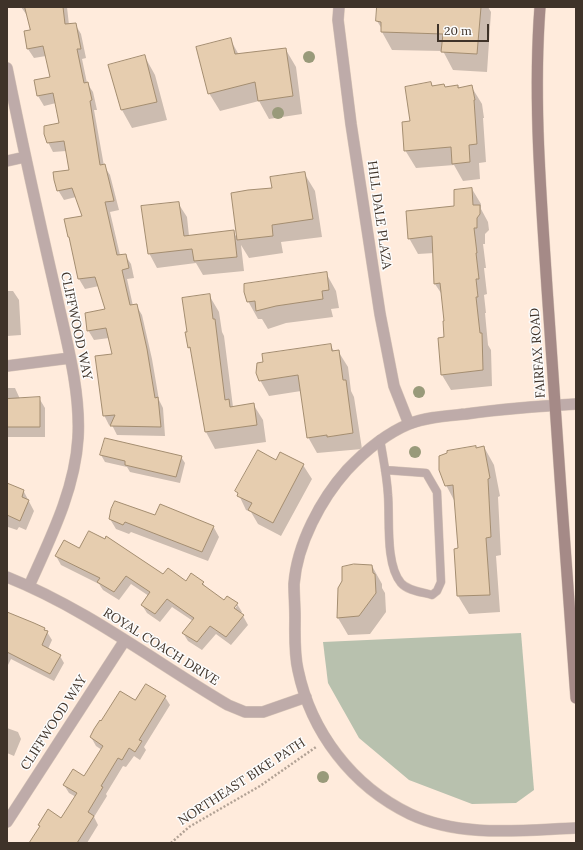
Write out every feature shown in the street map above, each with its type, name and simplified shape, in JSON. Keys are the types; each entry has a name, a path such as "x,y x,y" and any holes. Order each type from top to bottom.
{"main road":[{"name":"FAIRFAX ROAD","path":"540,7 537,89 538,137 576,698"}],"street":[{"name":"HILL DALE PLAZA","path":"339,7 338,20 351,124 380,314 394,386 409,424"},
{"name":"CLIFFWOOD WAY","path":"7,68 25,157 70,358 77,401 78,438 73,472 63,509 29,586"},
{"path":"7,161 25,157"},
{"path":"7,366 70,358"},
{"path":"576,404 515,408 431,418 409,424 380,439 339,479 324,501 311,526 301,551 294,583 297,668 306,697 314,719 326,740 343,762 362,781 382,797 410,814 443,825 483,831 576,828"},
{"name":"ROYAL COACH DRIVE","path":"7,577 29,586 82,614 213,696 228,705 245,712 263,712 306,697"},
{"name":"CLIFFWOOD WAY","path":"7,822 11,806 125,640"}],"lane":[{"path":"380,439 388,494 390,544 393,567 401,582 409,589 432,595 437,591 441,582 437,492 426,473 385,470"}],"path":[{"name":"NORTHEAST BIKE PATH","path":"171,843 189,827 260,786 326,740"}],"green space":[{"path":"521,633 534,790 516,803 472,804 409,780 359,738 328,683 323,642"}],"building":[{"path":"25,7 63,7 65,24 76,23 81,49 77,49 84,83 88,82 92,100 90,101 100,165 105,164 114,201 105,202 117,255 126,254 129,268 122,270 130,305 137,304 147,349 155,398 158,397 161,427 110,426 115,415 103,416 95,356 112,354 106,328 87,331 85,313 105,309 95,277 78,279 64,219 82,216 72,188 57,191 54,180 53,172 69,170 64,141 47,143 44,134 44,126 59,123 53,93 37,96 34,80 50,77 43,46 27,49 24,31 30,30"},
{"path":"377,7 481,7 477,54 441,52 443,34 381,32 381,22 376,21"},
{"path":"231,38 235,54 286,48 293,96 258,101 255,82 208,94 196,47"},
{"path":"145,55 157,102 121,110 108,65"},
{"path":"431,82 432,86 444,84 445,87 458,85 458,88 472,85 475,100 477,144 469,145 470,162 452,164 451,147 404,151 402,122 410,121 405,87"},
{"path":"305,172 313,219 272,225 273,236 237,240 231,193 272,188 270,177"},
{"path":"472,188 473,205 480,205 480,214 477,218 477,228 474,228 479,279 476,279 478,297 476,297 480,333 482,333 483,370 441,375 438,338 444,337 444,321 440,283 434,284 432,236 408,239 406,211 454,206 454,190"},
{"path":"179,202 184,236 234,230 237,257 194,261 192,249 148,254 141,206"},
{"path":"327,272 329,290 322,291 323,299 276,306 256,311 255,301 247,302 244,292 244,284"},
{"path":"210,294 213,319 215,319 225,400 229,399 230,407 254,403 257,425 205,432 190,347 188,348 185,332 187,332 182,298"},
{"path":"331,344 332,351 339,350 343,380 346,380 353,433 307,438 298,375 259,381 256,373 257,363 263,362 262,354"},
{"path":"40,397 40,427 7,427 7,399"},
{"path":"105,438 182,456 176,477 125,465 125,461 100,455"},
{"path":"476,446 476,448 484,446 490,478 488,479 491,537 486,538 490,595 457,596 454,549 458,548 453,485 445,486 439,470 439,456 447,453 447,451"},
{"path":"258,450 276,460 280,452 304,464 273,523 248,510 252,503 237,496 238,493 235,491"},
{"path":"7,483 24,490 22,497 29,500 20,521 7,515"},
{"path":"115,501 155,515 160,504 214,526 202,552 125,522 123,525 109,519 111,509"},
{"path":"89,531 105,539 106,536 163,574 168,568 186,581 191,573 204,582 202,584 224,600 227,596 238,603 234,608 244,615 226,637 210,626 197,642 182,633 194,618 167,599 155,614 141,605 150,592 126,576 114,592 97,582 100,578 55,556 64,540 79,548"},
{"path":"354,564 372,565 373,573 375,574 376,593 359,616 337,618 338,588 342,581 342,567"},
{"path":"7,612 45,628 44,630 48,631 42,645 61,655 50,674 7,652"},
{"path":"146,684 166,696 139,740 142,741 135,752 129,748 122,760 118,758 101,786 103,787 88,812 94,816 77,843 29,843 40,826 38,825 48,809 61,818 77,793 63,785 73,769 84,776 103,746 90,737 120,691 135,700"}]}
